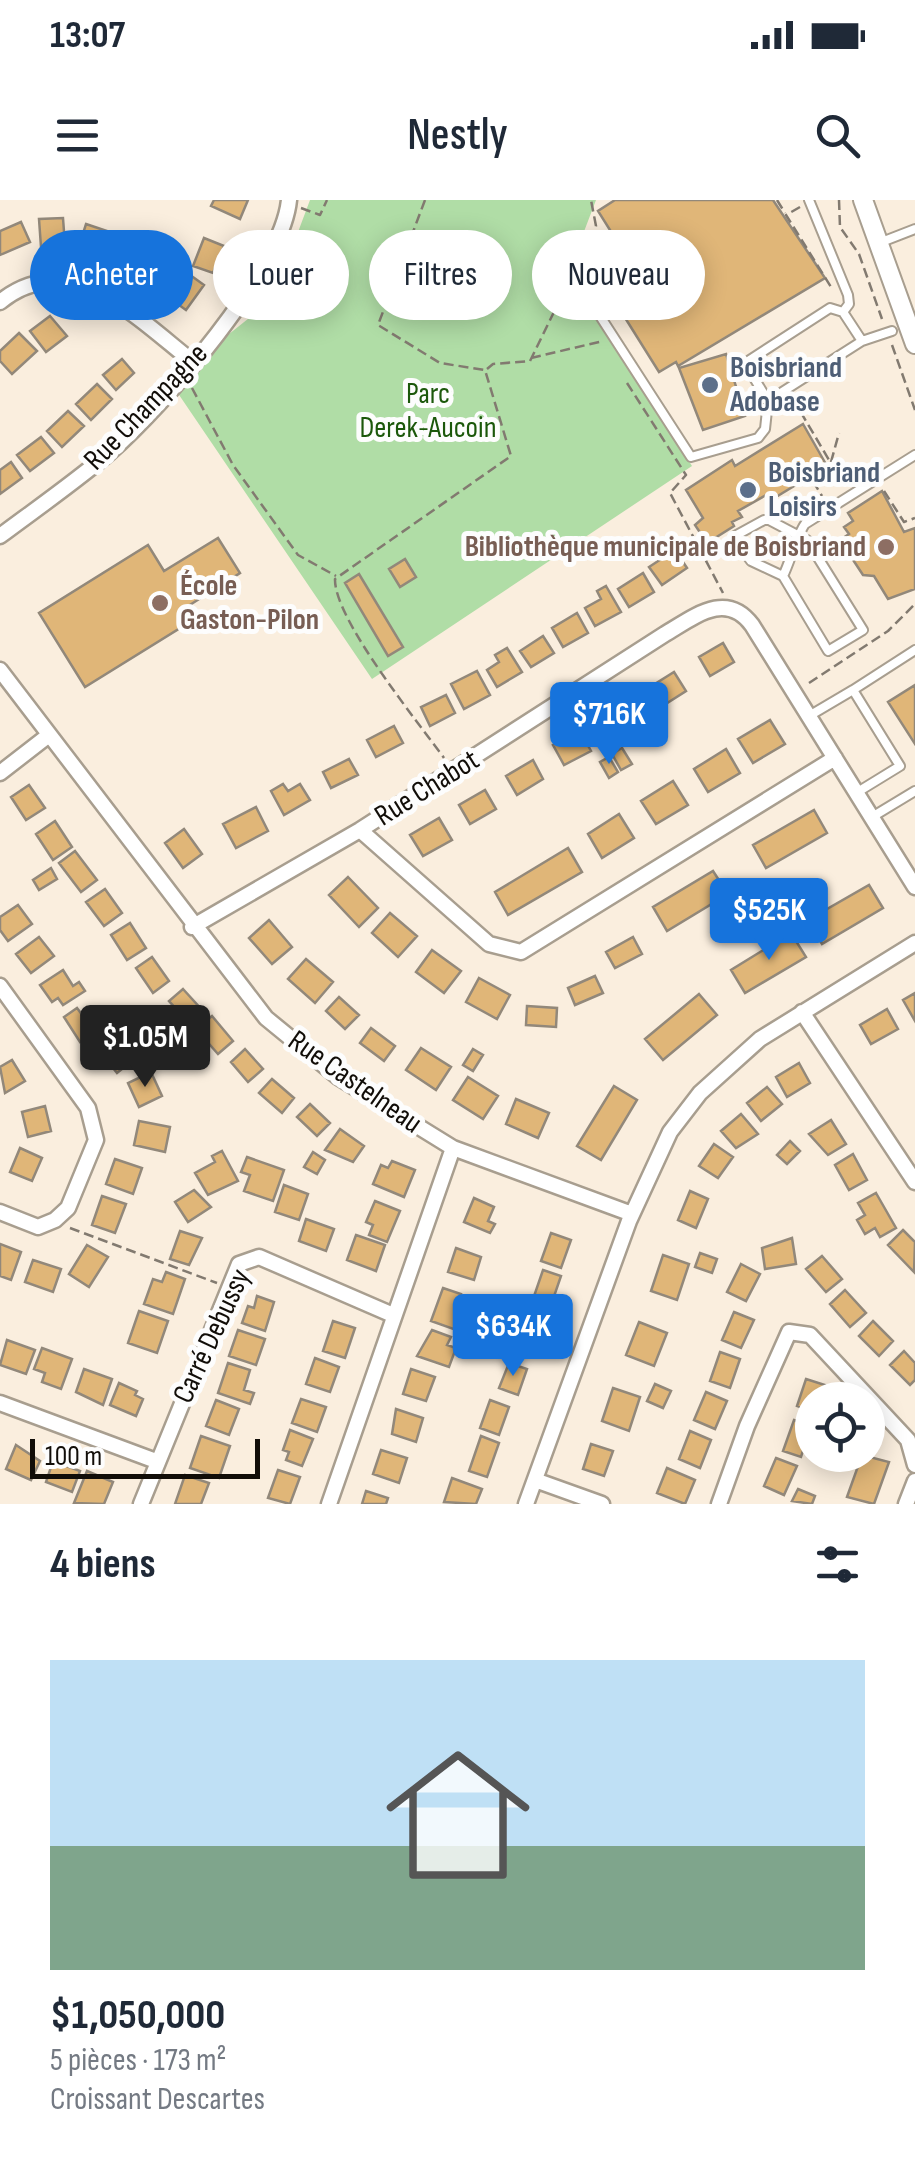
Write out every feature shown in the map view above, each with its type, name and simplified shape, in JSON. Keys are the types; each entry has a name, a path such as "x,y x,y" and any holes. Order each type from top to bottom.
{"street":[{"path":"863,200 869,253 898,329 915,344"},
{"name":"Rue Champagne","path":"0,536 107,455 194,362 263,268 294,204"},
{"path":"0,302 14,291 46,282 85,284 194,362"},
{"path":"730,607 752,624 912,877"},
{"name":"Rue Chabot","path":"192,928 454,772 665,634 709,610 730,607"},
{"name":"Rue Castelneau","path":"0,670 192,928 266,1018 338,1077 453,1148 632,1214"},
{"path":"0,772 48,735"},
{"path":"360,830 490,944 521,952 834,758"},
{"path":"526,1504 632,1214 670,1132 700,1093 739,1056 915,943"},
{"path":"0,986 88,1108 96,1140 68,1208 56,1220 38,1227 0,1212"},
{"path":"802,1012 915,1182"},
{"path":"328,1504 453,1148"},
{"path":"902,1166 915,1157"},
{"name":"Carré Debussy","path":"141,1504 239,1264 259,1257 394,1315"},
{"path":"719,1504 747,1426 789,1332 810,1335 908,1440 915,1465"},
{"path":"0,1403 156,1461"},
{"path":"535,1480 602,1504"},
{"path":"906,1504 915,1481"}],"lane":[{"path":"808,200 848,294 843,312"},
{"path":"869,253 915,229"},
{"path":"603,320 691,457 758,438 765,429 768,401 745,362 830,308 843,312 862,342"},
{"path":"768,401 862,342 898,329"},
{"path":"783,576 806,524 915,455"},
{"path":"764,520 812,545 825,565 863,630 828,651 783,576 751,562 732,537 764,520"},
{"path":"809,716 915,650"},
{"path":"853,690 900,766 856,793"},
{"path":"872,817 915,791"}],"path":[{"path":"294,204 320,215 327,200"},
{"path":"424,200 378,325 440,364 486,370 493,364 603,342"},
{"path":"531,358 596,226 591,200"},
{"path":"777,200 840,301"},
{"path":"838,200 840,227 869,253 898,329 915,410"},
{"path":"786,215 800,207"},
{"path":"454,772 371,656 334,592 337,577 511,456 486,370"},
{"path":"621,371 686,474 670,493 730,607"},
{"path":"181,376 213,420 233,464 298,555 337,577"},
{"path":"799,409 831,463"},
{"path":"826,502 812,478 831,463 839,433"},
{"path":"882,487 904,522 915,518"},
{"path":"825,565 845,553"},
{"path":"808,684 888,631 915,604"},
{"path":"56,1220 229,1288"}],"green space":[{"name":"Parc Derek-Aucoin","path":"310,200 596,200 585,230 532,230 532,320 600,320 692,466 372,679 173,386 194,362 247,320 349,320 349,230 299,230"}],"building":[{"path":"214,200 248,200 240,219 211,206"},
{"path":"615,200 773,200 825,278 678,366 676,362 659,372 626,320 705,320 705,230 610,230 598,211"},
{"path":"63,218 64,230 40,230 39,219"},
{"path":"21,222 30,242 0,255 0,231"},
{"path":"204,238 213,242 213,273 193,266"},
{"path":"193,277 204,285 193,300"},
{"path":"45,320 53,320 67,336 46,352 30,331"},
{"path":"19,333 37,351 12,374 0,361 0,351"},
{"name":"Boisbriand Adobase","path":"726,354 745,416 703,430 679,368"},
{"path":"122,359 134,373 116,390 103,375"},
{"path":"97,384 112,399 91,420 76,404"},
{"path":"68,411 84,426 62,447 47,431"},
{"path":"803,424 827,466 771,500 768,494 738,511 742,517 732,522 734,526 707,543 695,525 703,518 686,490 732,460 735,466"},
{"path":"41,437 54,453 30,471 17,455"},
{"path":"11,462 22,478 0,494 0,470"},
{"path":"882,491 904,532 915,528 915,589 888,599 874,576 863,575 840,540 849,534 844,527 853,521 848,513"},
{"path":"218,538 240,573 185,608 193,620 85,687 39,613 148,545 164,571"},
{"path":"675,550 687,568 662,585 649,567"},
{"path":"405,559 416,577 400,587 389,569"},
{"path":"643,573 654,592 629,607 618,589"},
{"path":"359,574 403,647 388,656 345,583"},
{"path":"606,586 621,612 595,626 585,608 601,599 597,591"},
{"path":"577,613 588,633 563,647 552,628"},
{"path":"543,636 554,653 531,667 520,651"},
{"path":"723,643 734,662 710,676 699,657"},
{"path":"507,648 522,672 497,687 487,670 499,662 495,655"},
{"path":"477,671 490,695 464,709 451,684"},
{"path":"674,672 686,691 661,707 658,701 647,708 639,694"},
{"path":"915,685 915,744 888,702"},
{"path":"446,695 455,713 430,726 421,707"},
{"path":"627,701 637,719 626,726 630,733 613,736 601,716"},
{"path":"770,720 785,744 753,763 738,739"},
{"path":"394,726 403,743 376,757 367,740"},
{"path":"580,731 591,751 564,765 553,745"},
{"path":"622,748 632,764 621,770 612,754"},
{"path":"726,749 740,773 708,792 694,769"},
{"path":"609,757 618,772 609,778 600,762"},
{"path":"349,759 358,775 331,788 323,772"},
{"path":"533,760 543,779 517,795 506,776"},
{"path":"673,781 688,805 656,824 641,801"},
{"path":"283,784 288,791 300,784 310,800 284,815 271,791"},
{"path":"29,785 45,808 26,820 11,797"},
{"path":"485,790 496,809 470,824 459,805"},
{"path":"256,807 268,831 236,848 223,824"},
{"path":"814,810 827,833 766,868 753,845"},
{"path":"619,814 634,838 602,858 588,834"},
{"path":"439,818 452,840 423,856 410,835"},
{"path":"55,821 72,847 53,860 36,834"},
{"path":"184,829 202,854 183,868 165,843"},
{"path":"568,848 582,872 508,915 495,892"},
{"path":"75,851 97,880 81,892 59,863"},
{"path":"51,868 57,879 39,890 33,880"},
{"path":"713,871 728,894 667,931 653,907"},
{"path":"348,877 378,908 359,927 329,895"},
{"path":"869,885 883,908 822,944 808,920"},
{"path":"105,889 122,913 104,926 86,902"},
{"path":"18,905 32,924 8,941 0,930 0,917"},
{"path":"390,913 417,936 398,957 372,933"},
{"path":"269,920 292,947 272,964 249,938"},
{"path":"130,923 146,948 127,960 111,935"},
{"path":"791,933 806,957 745,993 731,970"},
{"path":"39,937 54,956 31,973 16,954"},
{"path":"633,937 642,954 615,968 606,952"},
{"path":"432,950 461,971 444,993 416,972"},
{"path":"152,957 169,981 153,993 136,968"},
{"path":"306,959 333,982 315,1003 288,979"},
{"path":"63,970 73,986 79,982 85,991 63,1005 58,998 52,1002 40,985"},
{"path":"595,976 603,993 575,1005 568,988"},
{"path":"479,978 510,995 497,1019 466,1002"},
{"path":"183,989 202,1010 188,1022 169,1001"},
{"path":"915,993 915,1021 903,1000"},
{"path":"699,994 717,1015 663,1060 645,1039"},
{"path":"339,997 359,1015 345,1029 326,1011"},
{"path":"527,1006 557,1008 556,1027 526,1025"},
{"path":"77,1008 83,1016 92,1010 103,1027 80,1042 64,1017"},
{"path":"887,1009 898,1029 871,1044 860,1025"},
{"path":"212,1016 233,1041 218,1054 196,1029"},
{"path":"371,1028 395,1046 384,1061 360,1043"},
{"path":"121,1036 138,1056 117,1073 101,1053"},
{"path":"421,1048 451,1067 436,1090 406,1070"},
{"path":"245,1049 263,1069 248,1082 231,1062"},
{"path":"473,1049 483,1055 473,1071 463,1065"},
{"path":"12,1060 25,1081 5,1093 0,1067"},
{"path":"799,1063 810,1083 787,1097 776,1077"},
{"path":"151,1072 162,1096 139,1107 128,1083"},
{"path":"468,1077 498,1096 483,1119 453,1100"},
{"path":"272,1079 294,1098 282,1113 259,1093"},
{"path":"614,1086 637,1100 601,1160 577,1146"},
{"path":"767,1087 782,1104 761,1121 747,1103"},
{"path":"516,1099 549,1113 538,1138 506,1124"},
{"path":"310,1104 330,1123 317,1136 297,1117"},
{"path":"45,1106 51,1131 28,1137 22,1112"},
{"path":"741,1114 758,1134 736,1148 721,1131"},
{"path":"831,1120 846,1144 828,1155 809,1134"},
{"path":"139,1121 170,1127 165,1152 134,1145"},
{"path":"340,1129 364,1146 353,1162 325,1150"},
{"path":"790,1141 800,1151 787,1164 777,1155"},
{"path":"714,1144 733,1157 718,1178 699,1166"},
{"path":"20,1148 42,1158 32,1181 10,1172"},
{"path":"222,1151 238,1181 208,1195 195,1173 215,1162 212,1156"},
{"path":"313,1152 325,1160 317,1174 304,1167"},
{"path":"853,1154 867,1180 849,1190 835,1165"},
{"path":"247,1157 284,1170 273,1201 244,1191 250,1175 241,1172"},
{"path":"115,1159 142,1168 133,1194 106,1184"},
{"path":"392,1161 415,1170 404,1197 373,1184 381,1165 388,1168"},
{"path":"284,1185 308,1194 299,1220 275,1212"},
{"path":"194,1190 211,1207 188,1222 175,1202"},
{"path":"690,1191 708,1199 696,1228 678,1220"},
{"path":"876,1193 896,1228 880,1237 875,1228 865,1234 857,1220 865,1215 858,1203"},
{"path":"102,1196 126,1204 115,1233 92,1225"},
{"path":"474,1198 494,1207 488,1221 495,1224 490,1233 464,1222"},
{"path":"375,1201 400,1211 387,1242 369,1235 373,1225 366,1222"},
{"path":"306,1219 334,1229 326,1251 299,1241"},
{"path":"903,1230 915,1242 914,1272 888,1245"},
{"path":"180,1231 202,1238 189,1265 170,1259"},
{"path":"551,1233 571,1240 561,1268 541,1261"},
{"path":"356,1235 385,1245 376,1271 347,1260"},
{"path":"792,1238 796,1264 765,1269 762,1248"},
{"path":"0,1244 21,1252 11,1280 0,1276"},
{"path":"87,1245 108,1257 89,1287 69,1274"},
{"path":"456,1248 481,1257 474,1280 448,1272"},
{"path":"700,1253 717,1259 712,1273 695,1267"},
{"path":"663,1255 689,1264 677,1300 651,1291"},
{"path":"822,1256 842,1279 826,1292 806,1269"},
{"path":"33,1260 61,1269 53,1292 25,1282"},
{"path":"741,1264 760,1274 746,1301 727,1292"},
{"path":"543,1270 561,1276 549,1311 531,1305"},
{"path":"166,1272 185,1279 173,1314 144,1304 153,1279 162,1282"},
{"path":"443,1288 461,1294 457,1307 466,1310 459,1331 431,1321"},
{"path":"845,1290 866,1313 850,1327 830,1304"},
{"path":"257,1296 274,1302 265,1331 242,1323 248,1306 254,1308"},
{"path":"139,1311 168,1321 157,1353 128,1343"},
{"path":"734,1312 754,1320 741,1348 722,1340"},
{"path":"522,1316 541,1323 530,1351 512,1345"},
{"path":"333,1321 355,1328 345,1358 323,1351"},
{"path":"873,1321 893,1341 879,1356 859,1336"},
{"path":"639,1322 667,1333 654,1366 626,1355"},
{"path":"238,1330 265,1339 256,1365 229,1356"},
{"path":"432,1330 451,1337 447,1345 456,1348 449,1367 417,1356"},
{"path":"7,1340 35,1350 26,1374 0,1365"},
{"path":"42,1348 72,1359 61,1389 42,1382 45,1373 34,1369"},
{"path":"904,1351 915,1363 915,1380 910,1385 890,1365"},
{"path":"720,1352 740,1359 730,1388 710,1381"},
{"path":"315,1358 339,1367 330,1392 306,1384"},
{"path":"228,1363 250,1370 244,1390 254,1393 250,1404 218,1393"},
{"path":"509,1363 527,1369 518,1395 499,1388"},
{"path":"84,1369 112,1379 103,1405 76,1392"},
{"path":"411,1369 435,1377 426,1401 403,1394"},
{"path":"119,1383 137,1391 135,1395 143,1399 136,1416 110,1405"},
{"path":"655,1384 671,1391 663,1408 647,1401"},
{"path":"613,1388 640,1397 629,1431 602,1421"},
{"path":"706,1392 727,1401 715,1429 694,1420"},
{"path":"301,1399 326,1407 317,1432 292,1423"},
{"path":"216,1400 239,1409 229,1435 206,1426"},
{"path":"490,1400 509,1407 499,1435 480,1428"},
{"path":"396,1409 423,1418 416,1442 392,1434"},
{"path":"794,1420 795,1420 795,1455 783,1451"},
{"path":"290,1430 313,1439 302,1466 286,1460 289,1452 283,1450"},
{"path":"690,1431 711,1440 700,1468 679,1459"},
{"path":"201,1436 230,1446 219,1478 190,1468"},
{"path":"481,1436 499,1443 487,1477 469,1471"},
{"path":"591,1444 613,1451 604,1476 583,1469"},
{"path":"16,1445 40,1461 31,1480 6,1469"},
{"path":"381,1450 407,1458 399,1483 373,1474"},
{"path":"776,1458 795,1465 784,1495 764,1486"},
{"path":"53,1461 80,1471 72,1492 46,1482"},
{"path":"885,1461 889,1462 874,1504 847,1497 856,1472 885,1472"},
{"path":"667,1468 695,1480 685,1504 657,1493"},
{"path":"278,1470 300,1477 290,1504 268,1498"},
{"path":"87,1471 113,1482 104,1504 74,1503"},
{"path":"185,1475 209,1483 201,1504 175,1504"},
{"path":"452,1478 482,1489 476,1504 444,1502"},
{"path":"798,1489 815,1496 812,1504 792,1501"},
{"path":"366,1491 388,1498 386,1504 362,1504"}],"place":[{"name":"Boisbriand Adobase","path":"710,385"},
{"name":"Boisbriand Loisirs","path":"748,490"},
{"name":"Bibliothèque municipale de Boisbriand","path":"886,547"},
{"name":"École Gaston-Pilon","path":"160,603"}]}
